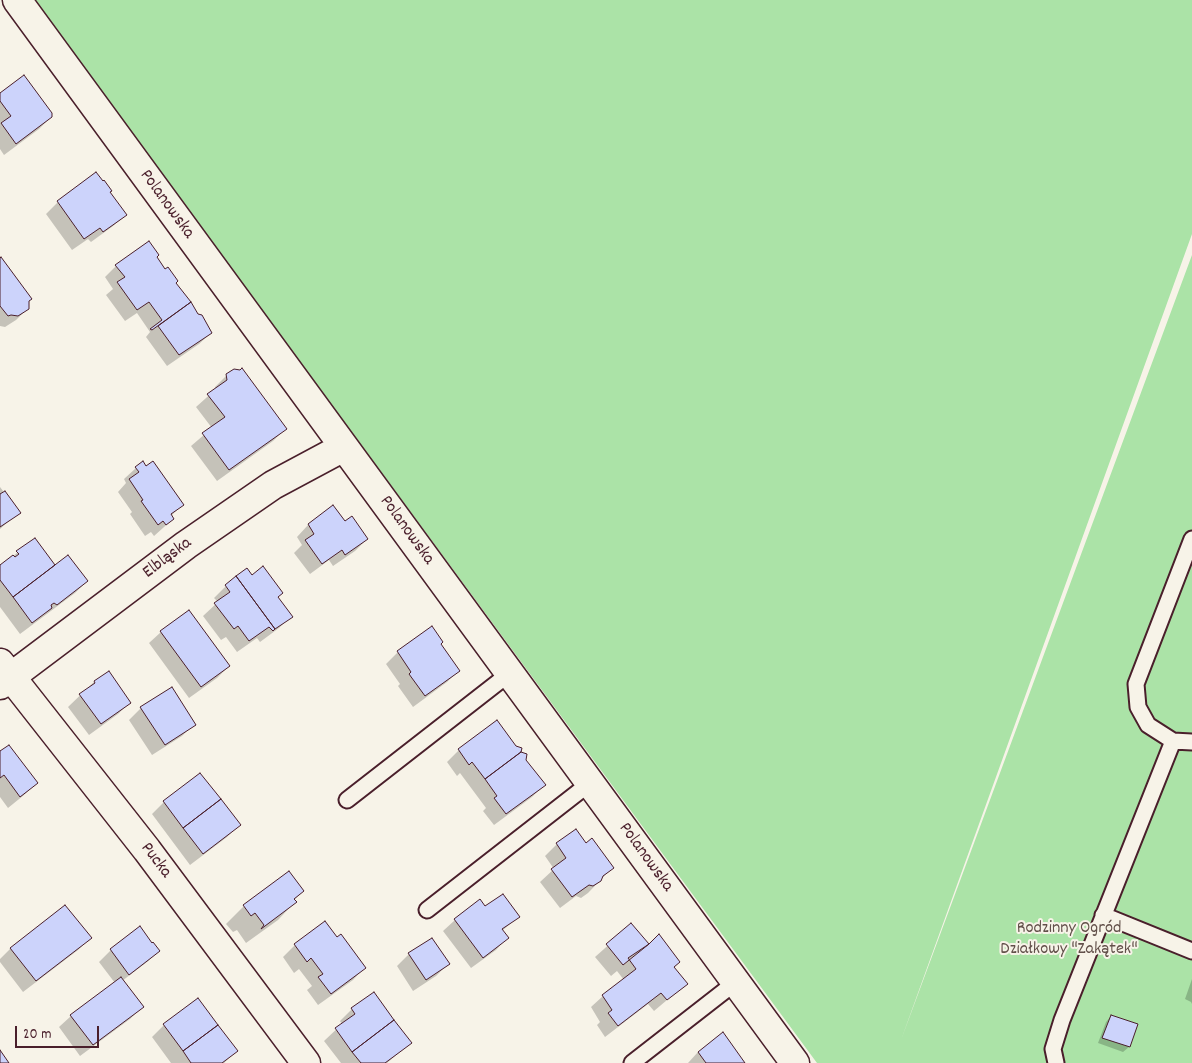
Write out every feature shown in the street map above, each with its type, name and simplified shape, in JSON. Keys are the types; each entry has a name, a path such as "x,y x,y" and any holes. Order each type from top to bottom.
{"street":[{"name":"Polanowska","path":"17,0 795,1063"},
{"name":"Elbląska","path":"3,675 273,485 344,447"},
{"name":"Pucka","path":"3,675 147,850 306,1063"}],"lane":[{"path":"1192,539 1136,684 1138,707 1148,725 1173,741 1192,742"},
{"path":"347,800 510,673"},
{"path":"1056,1063 1053,1049 1062,1020 1173,741"},
{"path":"427,910 590,783"},
{"path":"1103,915 1192,951"},
{"path":"632,1063 736,982"}],"green space":[{"name":"Rodzinny Ogród Działkowy \"Zakątek\"","path":"33,0 1192,0 1192,234 901,1040 1192,255 1192,1063 817,1063"}],"building":[{"path":"24,75 52,113 52,117 16,144 1,123 11,116 0,101 0,93"},
{"path":"96,172 112,191 110,192 127,215 103,232 100,228 84,239 57,201"},
{"path":"149,241 159,255 157,257 165,269 168,267 178,281 176,283 191,302 152,330 150,329 162,320 149,302 137,310 117,282 125,277 115,265"},
{"path":"1,257 32,299 29,301 29,309 18,316 8,316 0,306"},
{"path":"191,302 198,314 202,315 212,333 179,355 158,326"},
{"path":"242,368 287,429 229,470 202,433 225,417 207,394 227,380 226,374 234,369 240,370"},
{"path":"143,461 146,466 153,461 184,505 171,514 174,519 166,525 163,521 158,525 141,501 143,500 129,479 139,472 135,467"},
{"path":"5,491 21,513 0,527 0,494"},
{"path":"333,505 345,521 352,516 368,539 345,555 342,550 322,564 305,540 314,534 308,524"},
{"path":"35,538 55,565 13,597 0,580 0,565 13,555 15,557 19,554 16,551"},
{"path":"68,555 88,581 57,605 54,603 51,605 52,608 32,623 13,597"},
{"path":"263,566 283,593 278,597 293,617 275,629 236,576 247,568 252,575"},
{"path":"236,576 275,629 273,631 269,627 249,641 238,626 234,629 214,603 230,592 225,585"},
{"path":"189,610 230,666 201,687 160,631"},
{"path":"432,626 443,642 441,644 460,671 425,696 409,674 411,672 397,651"},
{"path":"109,671 131,703 101,724 79,694"},
{"path":"172,687 196,725 165,745 140,707"},
{"path":"497,720 516,746 522,748 521,752 485,779 472,762 469,765 458,749"},
{"path":"9,745 38,783 20,797 4,775 0,778 0,751"},
{"path":"521,752 527,754 526,760 546,785 506,814 494,798 497,796 485,779"},
{"path":"200,773 221,799 183,828 163,801"},
{"path":"221,799 241,825 203,854 183,828"},
{"path":"576,829 586,843 592,838 614,868 603,876 601,881 593,886 589,885 572,897 551,869 566,858 556,843"},
{"path":"289,871 304,891 294,899 297,902 261,929 264,925 255,913 251,916 243,905"},
{"path":"503,894 520,917 502,929 509,938 483,958 454,919 480,899 485,906"},
{"path":"65,905 92,938 36,981 10,948"},
{"path":"325,921 337,937 341,934 366,968 331,994 318,977 323,974 311,958 307,962 294,944"},
{"path":"631,923 649,944 623,965 606,944"},
{"path":"140,926 160,951 129,975 110,949"},
{"path":"659,934 680,962 674,967 688,984 667,1000 661,993 618,1026 608,1013 612,1010 602,995 636,969 628,958 649,944"},
{"path":"432,938 450,964 426,980 408,953"},
{"path":"121,977 144,1007 93,1045 70,1015"},
{"path":"374,992 394,1020 352,1052 335,1028 355,1014 351,1008"},
{"path":"198,998 218,1025 183,1051 163,1024"},
{"path":"1111,1015 1138,1024 1130,1047 1102,1038"},
{"path":"394,1020 412,1043 385,1063 361,1063 352,1052"},
{"path":"218,1025 238,1051 222,1063 191,1063 183,1051"},
{"path":"723,1032 745,1063 706,1063 698,1052"},
{"path":"0,1050 9,1063 0,1063"}]}
